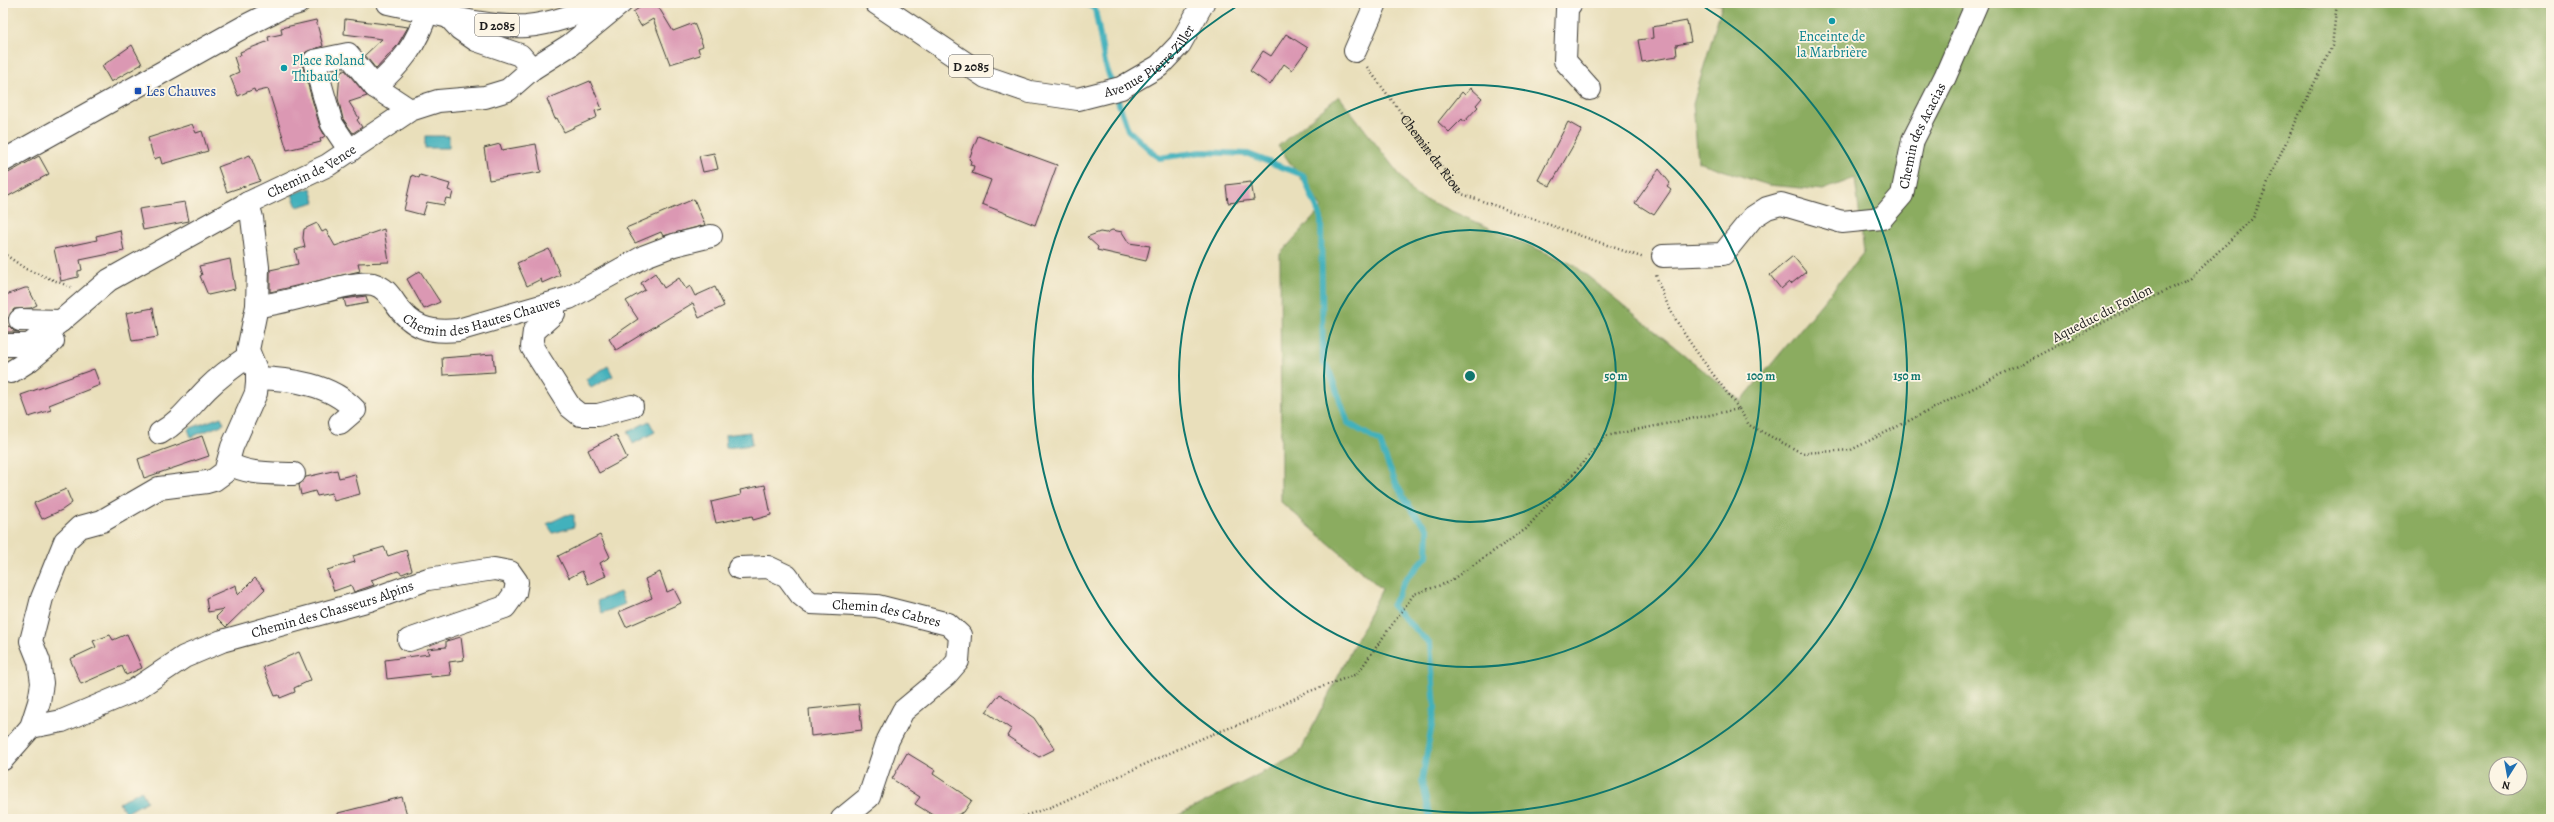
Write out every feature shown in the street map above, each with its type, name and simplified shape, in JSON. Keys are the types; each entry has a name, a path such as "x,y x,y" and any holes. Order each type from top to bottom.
{"street":[{"path":"3,161 247,25 281,8 298,3"},
{"name":"D 2085","path":"388,3 493,25 527,26 552,21 605,3"},
{"name":"Chemin de Vence","path":"3,345 29,344 65,318 90,294 141,262 248,204 328,165 410,110 438,101 485,97 508,90 532,69 570,45 621,3"},
{"name":"Avenue Pierre Ziller","path":"876,3 986,77 1030,92 1078,99 1121,88 1159,66 1180,44 1203,3"},
{"path":"1355,51 1376,3"},
{"path":"1571,3 1567,9 1565,61 1590,88"},
{"name":"Chemin des Acacias","path":"1657,258 1723,254 1753,217 1767,208 1781,204 1842,222 1882,218 1902,195 1913,140 1945,77 1978,3"},
{"path":"375,87 402,63 424,23 437,13 476,40 520,55 532,69"},
{"path":"350,151 332,124 314,61 348,54 375,87 410,110"},
{"path":"3,759 31,727 40,702 42,683 39,661 31,641 42,598 65,541 80,527 102,521 159,488 214,480 225,472 256,393 257,372 249,356 248,350 257,306 258,267 252,218 248,204"},
{"name":"Chemin des Hautes Chauves","path":"257,306 272,306 349,287 371,284 382,287 401,311 416,326 439,332 458,330 554,304 604,280 645,256 674,245 711,236"},
{"path":"554,304 554,312 534,331 532,346 570,407 580,415 598,415 632,406"},
{"path":"10,372 30,360 59,337 72,321 65,318 20,320"},
{"path":"160,433 177,423 207,389 249,356"},
{"path":"257,378 287,379 345,399 356,410 340,423"},
{"path":"228,463 239,470 266,474 294,474"},
{"name":"Chemin des Cabres","path":"739,568 768,567 787,576 801,595 811,603 878,606 948,624 960,635 958,661 946,675 904,711 888,740 869,797 842,819"},
{"name":"Chemin des Chasseurs Alpins","path":"31,727 62,720 133,691 184,657 222,641 370,600 428,579 494,569 510,572 517,582 515,593 505,607 409,640"}],"path":[{"name":"Aqueduc du Foulon","path":"1657,258 1662,293 1687,337 1749,425 1802,453 1851,450 2191,278 2253,218 2279,157 2332,46 2337,3"},
{"name":"Chemin du Riou","path":"1355,51 1462,194 1657,258"},
{"path":"3,253 26,270 90,294"},
{"path":"1015,819 1051,807 1205,737 1261,716 1305,693 1357,674 1414,594 1447,583 1526,528 1606,436 1739,409"}],"green space":[{"path":"1712,3 2551,3 2551,819 1171,819 1299,754 1382,589 1281,502 1280,254 1322,208 1278,146 1339,96 1415,195 1574,265 1741,401 1864,252 1855,178 1823,190 1768,185 1698,162 1693,104 1722,5"}],"water":[{"path":"425,136 449,136 449,148 425,148"},
{"path":"311,188 315,202 297,207 292,194"},
{"path":"608,366 613,376 591,388 586,379"},
{"path":"221,417 224,424 191,437 188,429"},
{"path":"649,421 655,432 633,444 628,432"},
{"path":"750,432 752,445 726,448 725,435"},
{"path":"566,515 574,515 574,527 553,533 547,524"},
{"path":"620,592 625,604 602,613 597,601"},
{"path":"141,790 147,801 126,813 119,803"}],"building":[{"path":"647,3 656,3 673,31 694,23 703,46 698,48 700,55 670,64 653,19 641,26 633,12"},
{"path":"345,19 408,27 397,46 376,69 365,55 382,39 344,34"},
{"path":"316,20 323,46 306,52 302,57 302,64 320,127 325,136 320,139 321,142 287,150 268,89 255,92 254,89 238,96 230,76 239,72 234,57 241,55 240,52 269,41 268,37 282,34 281,28"},
{"path":"1687,21 1691,42 1676,45 1677,56 1642,62 1638,40 1653,38 1652,27"},
{"path":"1286,34 1308,48 1292,70 1284,64 1270,85 1250,71 1263,51 1271,56"},
{"path":"132,45 142,64 111,82 102,66"},
{"path":"345,70 367,96 349,102 359,118 357,120 362,127 353,133 343,119 338,98 340,73"},
{"path":"590,81 602,109 595,111 597,117 564,132 557,118 555,119 547,99"},
{"path":"1471,88 1482,98 1476,105 1478,107 1464,122 1462,119 1449,132 1438,122 1462,92 1465,95"},
{"path":"1568,122 1582,130 1550,186 1538,180"},
{"path":"192,124 196,133 202,131 208,151 162,164 160,157 154,159 148,138"},
{"path":"978,136 1057,165 1035,225 982,204 991,180 972,173 974,166 970,165 971,161 969,159"},
{"path":"500,144 502,150 536,144 541,172 489,180 484,148"},
{"path":"714,153 718,169 703,172 699,156"},
{"path":"250,155 260,181 227,192 218,167"},
{"path":"39,156 49,174 3,199 3,176"},
{"path":"1659,169 1670,183 1667,187 1671,190 1654,215 1635,203"},
{"path":"412,175 419,178 420,175 450,184 448,190 453,192 451,199 446,198 444,205 427,202 423,215 404,210"},
{"path":"1251,182 1254,200 1228,203 1226,185"},
{"path":"694,199 705,225 663,236 661,232 635,243 626,228"},
{"path":"185,202 189,221 143,230 139,209"},
{"path":"317,223 322,232 326,230 335,246 384,229 389,262 358,263 360,271 270,292 270,270 298,264 295,250 305,247 303,238 304,229"},
{"path":"120,230 124,251 80,260 82,270 78,271 78,277 61,281 54,249 97,240 96,236"},
{"path":"1112,230 1122,232 1129,243 1150,246 1146,261 1097,250 1098,247 1087,237 1100,232 1106,233"},
{"path":"549,249 560,275 542,283 541,279 527,286 517,263"},
{"path":"1793,256 1806,272 1791,284 1789,282 1781,289 1770,275"},
{"path":"230,259 235,289 208,295 200,276 202,275 199,266"},
{"path":"420,271 440,302 424,309 407,279"},
{"path":"655,273 664,288 679,278 686,289 690,286 695,296 715,287 724,306 699,318 693,303 616,350 609,339 638,319 626,301 645,290 641,283"},
{"path":"28,288 37,305 31,308 14,309 8,319 3,310 3,296"},
{"path":"366,296 368,303 346,307 344,299"},
{"path":"153,308 158,337 132,341 126,313"},
{"path":"9,326 14,331 19,332 3,332 3,328"},
{"path":"493,354 495,372 443,375 442,358"},
{"path":"94,369 100,385 49,405 51,410 29,417 21,395"},
{"path":"616,435 627,458 599,473 588,450"},
{"path":"202,436 209,456 144,478 138,459"},
{"path":"337,470 339,478 355,474 360,494 334,501 332,493 317,496 315,491 301,495 299,485 306,477"},
{"path":"765,485 771,515 753,520 752,516 716,523 711,502 741,495 740,490"},
{"path":"66,489 72,503 62,510 42,519 34,503"},
{"path":"600,535 610,557 600,563 606,576 588,584 582,571 569,578 558,556"},
{"path":"384,547 388,556 406,550 412,570 402,574 398,571 371,580 374,585 354,592 351,585 334,591 327,570 355,562 353,556"},
{"path":"660,572 667,592 674,589 681,603 626,627 619,612 652,598 645,579"},
{"path":"255,578 265,589 226,627 216,617 224,609 208,612 206,598 236,585 238,595"},
{"path":"127,634 142,668 126,675 122,666 81,684 70,659 96,647 93,641 110,635 113,640"},
{"path":"461,637 464,660 449,662 451,675 431,677 430,674 387,679 385,660 429,654 427,649 446,647 446,641"},
{"path":"299,652 311,680 294,688 295,692 280,698 279,695 275,696 263,667"},
{"path":"1000,694 1034,718 1055,749 1039,757 1007,736 1011,729 986,712"},
{"path":"859,704 862,730 811,736 809,709"},
{"path":"907,753 935,770 933,774 972,800 964,812 948,819 939,819 915,804 920,797 892,779"},
{"path":"402,797 407,815 391,819 339,819 338,813"}],"waterway":[{"path":"1086,3 1095,9 1105,63 1128,130 1159,158 1201,152 1248,154 1303,175 1321,218 1323,363 1328,367 1348,423 1380,442 1393,477 1405,499 1428,529 1427,556 1405,580 1392,606 1430,644 1435,708 1422,780 1430,819"}],"place":[{"name":"Enceinte de la Marbrière","path":"1832,21"},
{"name":"Place Roland Thibaud","path":"284,68"},
{"name":"Les Chauves","path":"138,91"}]}
